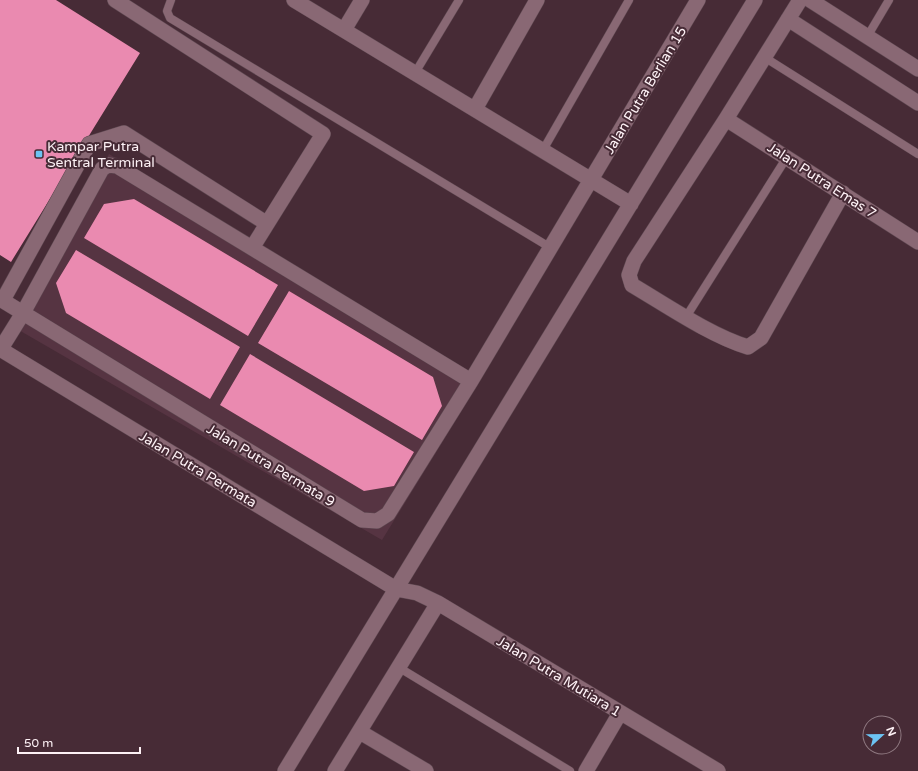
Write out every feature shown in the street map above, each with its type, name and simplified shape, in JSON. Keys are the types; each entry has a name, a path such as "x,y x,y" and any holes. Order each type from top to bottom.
{"street":[{"path":"115,0 323,134 252,248"},
{"path":"294,0 631,204"},
{"path":"344,30 362,0"},
{"path":"475,109 537,0"},
{"name":"Jalan Putra Berlian 15","path":"550,248 698,0"},
{"path":"284,771 396,590 755,0"},
{"path":"800,0 726,119 634,261 629,275 632,285 736,344 748,347 761,338 843,193"},
{"path":"810,0 918,69"},
{"path":"788,19 918,103"},
{"name":"Jalan Putra Emas 7","path":"726,119 918,242"},
{"path":"1,300 89,144 124,133 266,224"},
{"path":"0,350 23,313 102,169 108,165 117,166 471,381"},
{"name":"Jalan Putra Permata 9","path":"1,300 362,520 376,521 388,514 471,381 550,248"},
{"name":"Jalan Putra Permata","path":"0,350 396,590"},
{"name":"Jalan Putra Mutiara 1","path":"396,590 417,593 438,603 718,771"},
{"path":"335,771 438,603"},
{"path":"586,771 620,713"},
{"path":"360,732 426,771"}],"lane":[{"path":"171,0 167,11 170,18 550,248"},
{"path":"415,73 458,0"},
{"path":"543,150 629,0"},
{"path":"868,37 889,0"},
{"path":"764,57 918,154"},
{"path":"686,317 787,157"},
{"path":"398,667 570,771"}],"shaded area":[{"path":"109,154 480,381 382,540 17,329"}],"building":[{"name":"Kampar Putra Sentral Terminal","path":"0,0 56,0 140,53 11,262 0,255"},
{"path":"134,199 278,285 248,336 84,238 104,204"},
{"path":"76,250 240,347 210,399 66,313 56,283"},
{"path":"289,291 433,377 442,406 422,440 258,343"},
{"path":"250,354 414,452 394,486 364,491 220,405"}],"place":[{"name":"Kampar Putra Sentral Terminal","path":"39,154"}]}
